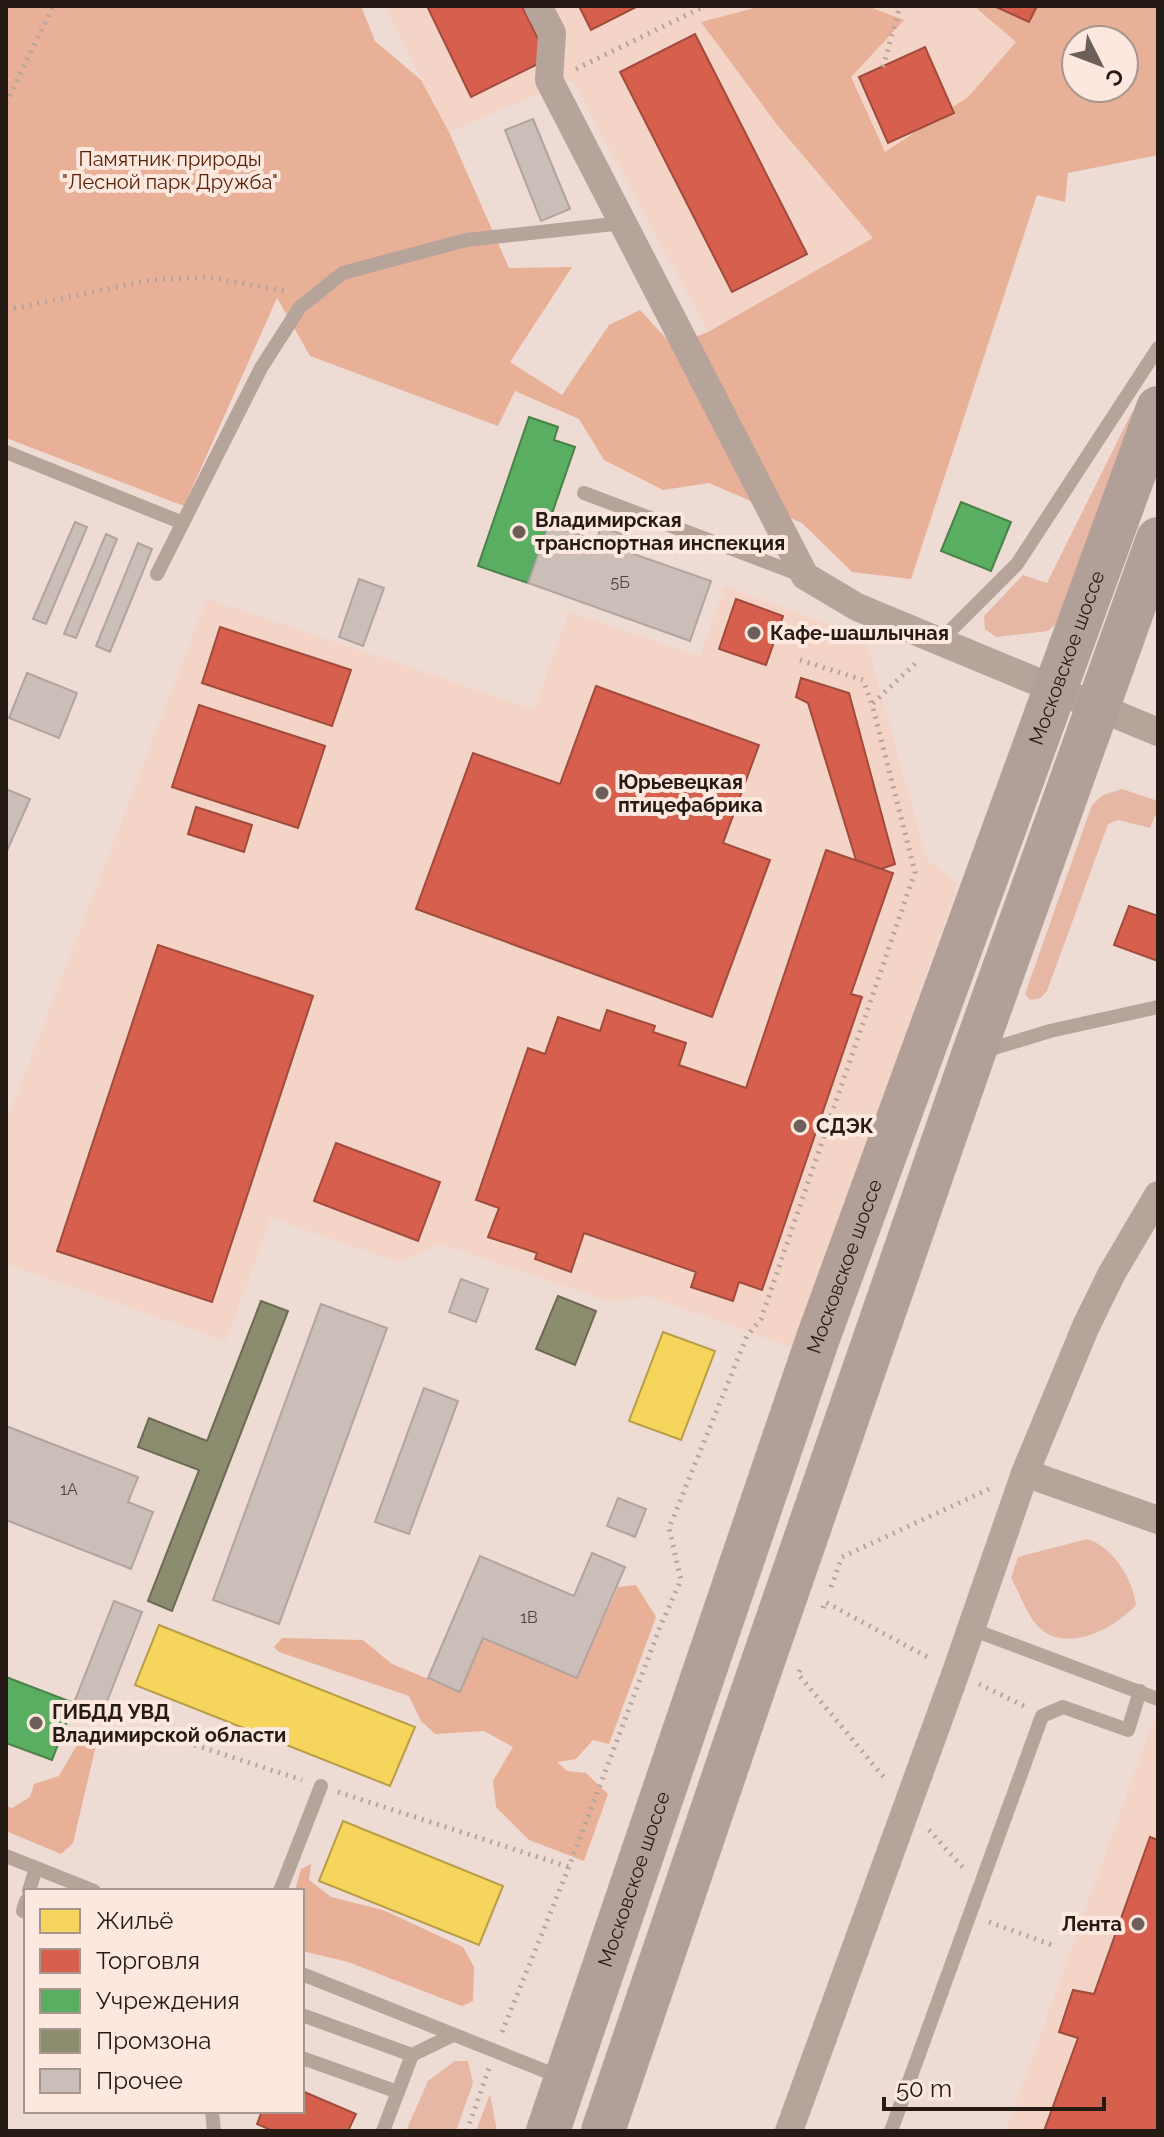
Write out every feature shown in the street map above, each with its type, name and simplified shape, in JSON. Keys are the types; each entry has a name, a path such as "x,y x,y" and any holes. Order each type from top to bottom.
{"highway":[{"name":"Московское шоссе","path":"548,2131 818,1338 1158,408"},
{"path":"603,2131 973,1055 1158,539"}],"street":[{"path":"538,6 552,33 549,80 805,576 857,607 1158,732"},
{"path":"789,2131 1025,1473 1086,1326 1112,1273 1158,1195"},
{"path":"1025,1473 1158,1520"}],"lane":[{"path":"157,574 261,368 300,307 343,273 466,240 623,223"},
{"path":"940,641 1017,564 1158,348"},
{"path":"6,452 183,523"},
{"path":"584,493 805,576"},
{"path":"973,1055 1050,1031 1158,1007"},
{"path":"971,1629 1158,1699"},
{"path":"891,2131 1042,1716 1063,1707 1128,1730 1140,1691"},
{"path":"281,1889 321,1786"},
{"path":"6,1856 89,1889"},
{"path":"30,1889 36,1868"},
{"path":"304,1975 564,2078"},
{"path":"304,2016 412,2055"},
{"path":"383,2131 412,2055 453,2035"},
{"path":"304,2059 398,2092"}],"path":[{"path":"6,103 53,6"},
{"path":"549,80 599,60 705,6"},
{"path":"883,67 900,6"},
{"path":"6,310 151,280 207,277 287,291 326,287"},
{"path":"872,704 940,641"},
{"path":"467,2131 494,2051 681,1580 669,1528 747,1336 761,1319 915,872 872,704 863,680 800,660"},
{"path":"819,1617 842,1557 1025,1473"},
{"path":"825,1602 1042,1716"},
{"path":"798,1674 803,1659"},
{"path":"149,1730 569,1867"},
{"path":"969,1914 1052,1945"}],"shaded area":[{"path":"384,6 1051,6 969,115 888,158 779,128 873,238 708,332 572,80 449,132"},
{"path":"1137,409 1065,616 1048,631 996,637 985,629 984,616 1023,575 1047,583 1132,412"},
{"path":"725,586 865,638 927,859 958,884 794,1348 648,1296 610,1302 441,1244 398,1262 271,1218 226,1341 6,1264 6,1122 207,599 534,709 569,612 700,656"},
{"path":"1122,789 1158,801 1158,816 1155,816 1150,828 1118,820 1108,824 1047,991 1041,998 1030,1000 1025,994 1092,805 1103,795"},
{"path":"1087,1539 1105,1549 1120,1565 1131,1585 1136,1605 1115,1623 1087,1636 1059,1638 1046,1633 1035,1623 1011,1578 1018,1557"},
{"path":"1153,1721 1158,1722 1158,2131 1006,2131"},
{"path":"455,2061 468,2061 473,2083 456,2131 406,2131 428,2081"},
{"path":"490,2094 497,2131 476,2131"}],"green space":[{"name":"Памятник природы \"Лесной парк Дружба\"","path":"6,6 361,6 375,41 421,80 449,132 509,268 572,267 510,362 562,395 609,325 640,310 673,346 708,332 873,238 778,126 701,22 762,6 867,6 904,20 851,77 885,152 968,97 1016,42 974,6 994,6 1029,22 1037,6 1158,6 1158,155 1068,173 1065,202 1037,195 911,579 852,572 802,523 709,483 663,490 604,460 579,419 515,391 498,426 310,356 277,298 184,506 6,438"},
{"path":"636,1585 656,1617 609,1744 593,1740 576,1759 557,1762 567,1771 586,1773 608,1794 584,1861 529,1840 496,1807 493,1781 513,1747 484,1731 435,1734 421,1721 409,1696 279,1652 274,1647 282,1638 363,1640 392,1664 460,1692 483,1638 577,1678 618,1587"},
{"path":"97,1741 73,1843 61,1854 6,1831 6,1806 12,1808 30,1797 34,1784 59,1776 78,1743"},
{"path":"311,1864 309,1880 331,1897 383,1910 463,1947 474,1967 473,2001 462,2006 348,1962 304,1951 304,1889 296,1889 301,1869"}],"building: Жильё":[{"path":"663,1332 715,1351 681,1440 629,1421"},
{"path":"159,1625 415,1727 390,1786 135,1685"},
{"path":"343,1821 503,1886 479,1945 319,1881"}],"building: Торговля":[{"path":"427,6 522,6 548,59 471,97"},
{"path":"579,6 638,6 591,30"},
{"path":"994,6 1037,6 1029,22"},
{"path":"695,34 807,254 732,292 620,72"},
{"path":"925,47 954,113 888,143 859,77"},
{"path":"736,599 783,616 766,665 719,649"},
{"path":"220,627 351,670 332,726 202,683"},
{"path":"801,678 849,693 895,864 881,869 856,860 808,703 796,697"},
{"path":"596,686 759,745 723,843 770,860 712,1017 416,909 473,753 560,784"},
{"path":"199,705 325,746 298,828 172,787"},
{"path":"196,807 252,825 244,852 188,834"},
{"path":"826,850 893,873 851,994 862,997 762,1290 739,1282 733,1301 691,1287 696,1272 584,1233 571,1272 535,1259 537,1253 488,1237 499,1208 476,1200 528,1048 545,1054 558,1017 600,1031 607,1010 655,1026 653,1032 686,1043 679,1065 746,1088"},
{"path":"1129,906 1158,916 1158,961 1114,945"},
{"path":"158,945 313,996 212,1302 57,1251"},
{"path":"336,1143 440,1182 418,1241 314,1201"},
{"name":"Лента","path":"1150,1837 1158,1840 1158,2131 1044,2131 1078,2038 1059,2032 1073,1990 1094,1994"},
{"path":"304,2092 356,2114 348,2131 273,2131 257,2124 261,2113 304,2113"}],"building: Учреждения":[{"path":"529,417 558,427 554,440 575,447 528,583 478,566"},
{"path":"961,502 1011,522 991,571 941,551"},
{"name":"ГИБДД УВД Владимирской области","path":"6,1677 74,1703 52,1760 6,1743"}],"building: Промзона":[{"path":"558,1296 596,1311 575,1365 536,1349"},
{"path":"261,1301 288,1311 172,1611 148,1601 199,1470 138,1447 149,1418 207,1441"}],"building: Прочее":[{"path":"533,119 570,209 541,221 505,130"},
{"path":"75,522 87,527 46,624 33,619"},
{"path":"549,524 596,541 601,527 630,537 625,551 711,581 690,641 528,583"},
{"path":"106,534 117,539 76,638 64,634"},
{"path":"138,543 152,549 110,652 96,646"},
{"path":"359,579 384,588 363,646 339,637"},
{"path":"27,673 77,693 59,738 9,718"},
{"path":"6,789 30,799 6,853"},
{"path":"461,1279 488,1289 476,1322 449,1312"},
{"path":"321,1304 387,1328 279,1624 213,1600"},
{"path":"424,1388 458,1401 409,1534 375,1522"},
{"path":"6,1426 138,1477 128,1502 153,1512 131,1569 6,1520"},
{"path":"618,1498 646,1509 635,1537 607,1526"},
{"path":"592,1553 625,1567 577,1678 483,1638 460,1692 428,1678 480,1556 574,1596"},
{"path":"114,1601 142,1612 102,1714 74,1703"}],"place":[{"name":"Владимирская транспортная инспекция","path":"519,532"},
{"name":"Кафе-шашлычная","path":"754,633"},
{"name":"Юрьевецкая птицефабрика","path":"602,793"},
{"name":"СДЭК","path":"800,1126"},
{"name":"ГИБДД УВД Владимирской области","path":"36,1723"},
{"name":"Лента","path":"1138,1924"}]}
